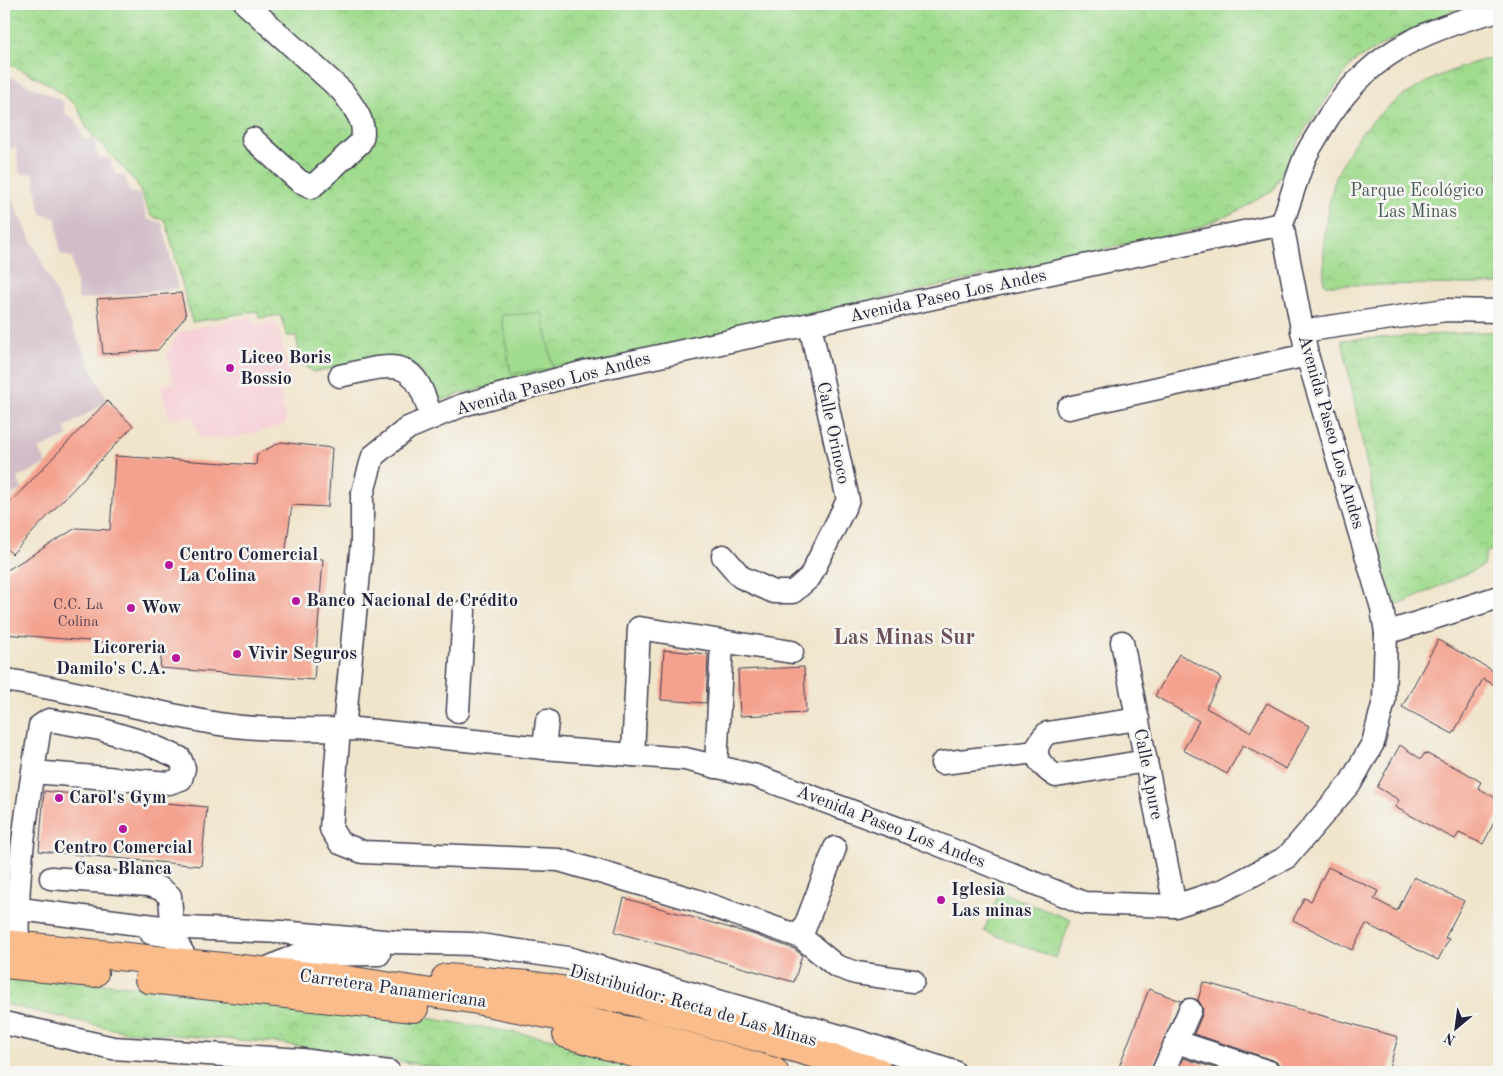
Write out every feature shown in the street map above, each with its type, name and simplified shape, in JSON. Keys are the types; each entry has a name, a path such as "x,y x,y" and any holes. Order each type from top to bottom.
{"main road":[{"name":"Carretera Panamericana","path":"10,929 189,964 347,980 550,1013 646,1034 774,1072"},
{"name":"Carretera Panamericana","path":"10,929 541,1027 700,1072"},
{"path":"347,980 432,977 529,985 632,1001 878,1072"}],"street":[{"path":"246,4 342,91 363,125 363,137 360,143 312,187 299,181 253,139"},
{"path":"1282,224 1303,161 1332,111 1360,75 1390,54 1423,35 1499,10"},
{"name":"Avenida Paseo Los Andes","path":"1282,224 1307,355 1382,608 1386,633 1384,701 1373,743 1351,782 1287,857 1224,890 1175,906 1084,903 905,831 756,776 685,759 346,729 362,542 362,496 373,456 408,428 463,405 584,372 810,326 1282,224"},
{"path":"1302,331 1446,310 1499,311"},
{"name":"Calle Orinoco","path":"723,556 741,577 774,592 793,592 810,577 848,500 810,326"},
{"path":"1068,408 1307,355"},
{"path":"340,376 394,366 411,372 425,395 431,418"},
{"path":"1386,633 1499,597"},
{"path":"458,711 464,611"},
{"path":"633,755 639,628 792,652"},
{"path":"716,767 722,642"},
{"name":"Calle Apure","path":"1122,642 1175,906"},
{"path":"4,680 48,686 220,724 282,728 346,729 331,829 340,843 363,852 559,860 695,900 801,937 836,966 856,973 913,981"},
{"path":"1138,719 1047,733 1040,740 1036,752 1044,768 1056,776 1146,761"},
{"path":"10,929 33,772 40,726 48,720 100,729 146,743 180,758 184,768 181,779 169,783 33,772"},
{"path":"544,748 547,721"},
{"path":"942,763 1036,752"},
{"path":"801,937 835,848"},
{"path":"51,878 148,885 161,889 170,896 173,936 189,964"},
{"path":"10,929 92,925 173,936"},
{"path":"10,929 162,927 281,932 395,942 473,944 568,958 857,1041 954,1072"},
{"name":"Distribuidor: Recta de Las Minas","path":"258,972 297,955 388,954 531,963 586,972 919,1072"},
{"path":"1163,1072 1190,1010"},
{"path":"4,1023 113,1048 302,1060 389,1072"},
{"path":"1177,1042 1269,1072"}],"shaded area":[{"path":"4,74 63,101 66,116 75,119 84,139 94,139 98,157 110,159 115,174 125,176 129,192 140,194 147,219 162,223 178,288 79,300 72,257 60,254 56,218 41,214 33,173 20,174 16,147 4,150"},
{"path":"4,182 107,401 64,428 68,436 39,449 47,464 17,477 22,490 5,497 4,508"},
{"name":"Liceo Boris Bossio","path":"251,316 254,325 276,322 293,386 280,388 286,424 239,437 199,438 193,417 169,419 161,385 173,383 167,354 178,332"}],"green space":[{"path":"4,4 1485,4 1453,11 1388,42 1353,62 1305,129 1273,190 1238,211 1200,227 1172,237 1152,238 460,394 441,401 419,368 360,364 314,372 302,365 296,336 287,336 280,315 260,318 257,311 192,322 166,221 151,216 136,182 87,129 77,106 51,85 4,61"},
{"name":"Parque Ecológico Las Minas","path":"1499,56 1499,284 1326,285 1324,283 1324,246 1331,196 1345,158 1360,135 1378,116 1399,99 1423,84 1447,72"},
{"path":"542,313 553,369 511,374 501,315"},
{"path":"1499,331 1499,546 1486,553 1483,566 1395,607 1383,567 1371,486 1342,340"},
{"path":"999,892 1071,920 1056,958 984,931"},
{"path":"4,975 190,991 433,1019 565,1041 667,1072 470,1072 278,1043 122,1031 4,1004"}],"building":[{"path":"181,293 186,316 158,350 103,354 97,299"},
{"path":"107,401 133,426 12,554 4,546 4,509"},
{"name":"Centro Comercial La Colina","path":"281,442 332,448 328,507 292,505 285,555 323,559 314,680 160,668 162,647 4,634 4,572 76,528 110,530 115,456 256,465 257,454"},
{"path":"1438,640 1499,674 1499,687 1483,679 1453,734 1402,707"},
{"path":"664,650 708,654 706,703 661,700"},
{"path":"1179,654 1221,678 1206,708 1250,732 1267,703 1309,726 1286,769 1243,745 1227,774 1183,750 1199,721 1155,696"},
{"path":"804,667 806,713 740,716 738,670"},
{"path":"1400,745 1421,759 1425,753 1463,771 1481,782 1478,788 1499,800 1499,813 1483,844 1459,833 1455,839 1447,835 1395,807 1399,800 1377,787"},
{"name":"Centro Comercial Casa Blanca","path":"44,791 207,807 201,866 39,851"},
{"path":"1328,867 1378,891 1374,899 1397,911 1414,877 1464,901 1445,938 1449,939 1438,960 1366,924 1352,950 1293,920 1304,898 1311,901"},
{"path":"624,898 755,935 794,949 802,955 794,982 615,932"},
{"path":"1203,982 1398,1037 1388,1072 1282,1072 1279,1064 1273,1060 1194,1034 1202,1015 1203,1008 1198,1000"},
{"path":"1149,989 1181,1001 1150,1072 1117,1072"},
{"path":"1183,1058 1227,1072 1177,1072"}],"place":[{"name":"Liceo Boris Bossio","path":"230,368"},
{"name":"Centro Comercial La Colina","path":"169,565"},
{"name":"Banco Nacional de Crédito","path":"296,601"},
{"name":"Wow","path":"131,608"},
{"name":"Vivir Seguros","path":"237,654"},
{"name":"Licoreria Damilo's C.A.","path":"176,658"},
{"name":"Carol's Gym","path":"59,798"},
{"name":"Centro Comercial Casa Blanca","path":"123,829"},
{"name":"Iglesia Las minas","path":"941,900"}],"district":[{"name":"Las Minas Sur","path":"904,638"}]}
